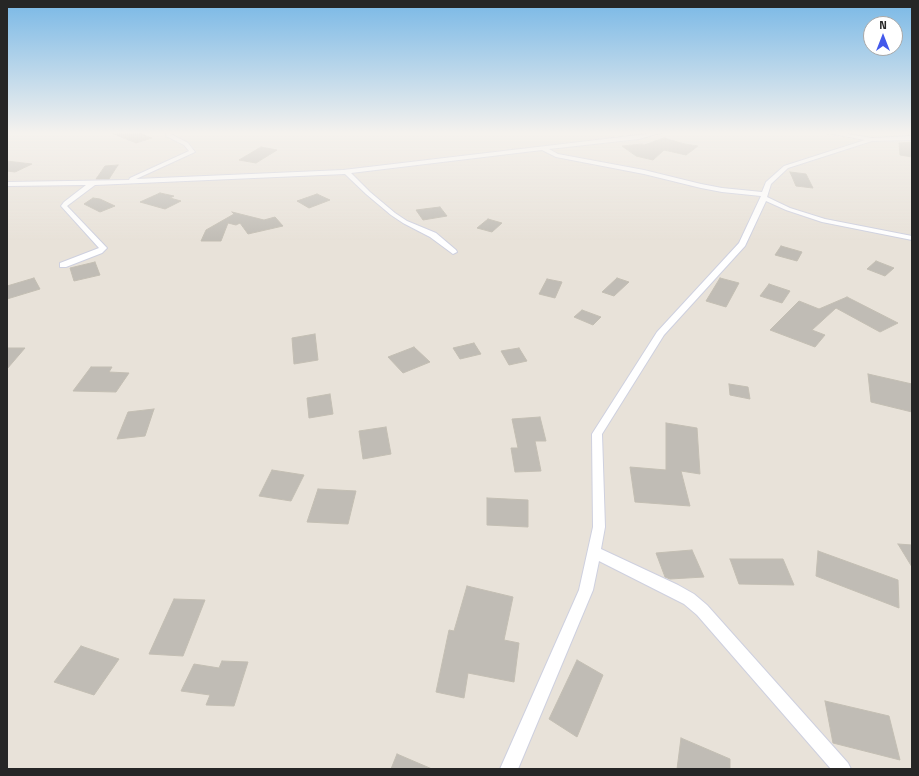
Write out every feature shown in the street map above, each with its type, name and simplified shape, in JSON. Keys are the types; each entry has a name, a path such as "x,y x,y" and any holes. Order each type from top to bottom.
{"street":[{"path":"122,182 156,168"},
{"path":"7,184 122,182 346,171 370,168"},
{"path":"625,168 701,186 764,196 788,209 824,221 912,238"},
{"path":"509,769 586,590 599,527 597,434 660,334 742,244 764,196 768,183 785,168"},
{"path":"346,171 368,193 393,214 405,222 433,235 453,252"},
{"path":"63,266 99,251 102,248 64,206 93,183"},
{"path":"594,552 678,593 689,599 702,610 842,769"}],"building":[{"path":"7,168 23,168 15,172 7,171"},
{"path":"103,168 116,168 109,179 96,179"},
{"path":"790,172 806,174 813,188 796,186"},
{"path":"160,193 174,196 170,198 181,201 165,209 140,202"},
{"path":"317,194 330,200 309,208 297,201"},
{"path":"93,198 100,199 115,206 100,212 84,204"},
{"path":"440,207 447,216 423,220 416,210"},
{"path":"232,212 264,220 275,217 283,226 248,234 240,223 236,225 228,223 221,241 201,241 206,230 234,214"},
{"path":"488,219 502,223 492,232 477,228"},
{"path":"781,246 802,252 797,261 775,255"},
{"path":"876,261 894,268 885,276 867,269"},
{"path":"95,262 100,275 74,281 70,268"},
{"path":"34,278 40,289 7,299 7,286"},
{"path":"617,278 629,282 614,296 602,292"},
{"path":"720,278 739,283 726,307 706,301"},
{"path":"547,279 562,282 555,298 539,294"},
{"path":"769,284 790,291 782,303 760,296"},
{"path":"847,297 898,323 880,332 836,308 812,330 825,335 815,347 770,330 799,301 819,309"},
{"path":"582,310 601,317 593,325 574,317"},
{"path":"315,334 318,360 294,364 292,338"},
{"path":"474,343 481,354 460,359 453,348"},
{"path":"414,347 430,362 403,373 388,357"},
{"path":"7,348 25,348 7,369"},
{"path":"519,348 527,361 509,365 501,351"},
{"path":"91,367 112,367 109,372 129,373 116,392 73,391"},
{"path":"868,374 912,384 912,412 871,402"},
{"path":"729,384 748,387 750,399 730,395"},
{"path":"330,394 333,414 309,418 307,398"},
{"path":"154,409 145,436 117,439 128,412"},
{"path":"540,417 546,441 535,441 541,471 515,472 511,448 518,448 512,419"},
{"path":"666,423 697,428 700,474 681,471 690,506 635,502 630,467 666,470"},
{"path":"386,427 391,454 363,459 359,431"},
{"path":"272,470 304,475 291,501 259,496"},
{"path":"318,489 356,491 348,524 307,522"},
{"path":"487,498 528,500 528,527 487,525"},
{"path":"898,544 912,545 912,567"},
{"path":"692,550 704,577 670,579 665,577 656,553"},
{"path":"818,551 898,580 899,608 816,576"},
{"path":"730,559 783,559 794,585 739,584"},
{"path":"467,586 513,597 504,640 519,643 514,682 468,673 464,698 436,692 449,630 454,631"},
{"path":"174,599 205,600 183,656 149,654"},
{"path":"81,646 119,659 94,695 54,682"},
{"path":"577,660 603,675 577,737 549,719"},
{"path":"222,661 248,662 234,706 206,705 210,695 181,691 194,664 219,668"},
{"path":"825,701 889,716 900,760 833,743"},
{"path":"681,738 730,759 730,769 677,769"},
{"path":"397,754 432,769 391,769"}]}
